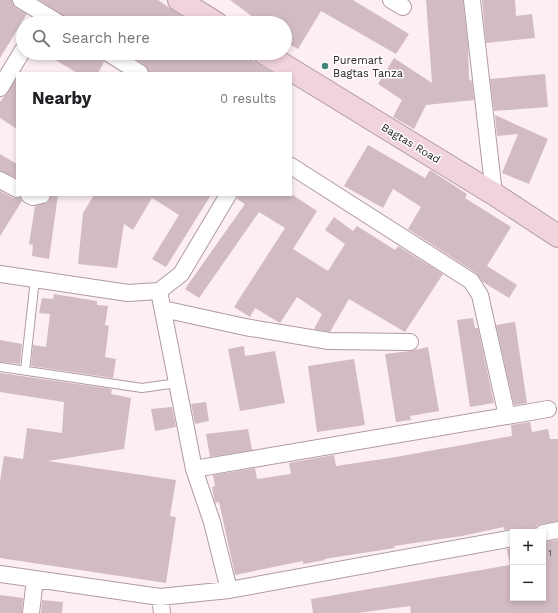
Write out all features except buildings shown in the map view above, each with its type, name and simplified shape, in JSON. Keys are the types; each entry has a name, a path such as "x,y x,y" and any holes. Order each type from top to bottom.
{"street":[{"path":"22,0 39,16"},
{"path":"179,0 205,16"},
{"path":"472,0 494,194"},
{"path":"0,88 17,60"},
{"path":"119,60 138,72"},
{"name":"Bagtas Road","path":"272,60 285,72"},
{"name":"Bagtas Road","path":"294,80 494,194 558,236"},
{"path":"292,167 471,281 480,295 507,416"},
{"path":"0,180 16,188"},
{"path":"0,274 128,293 159,291 181,274 227,196"},
{"path":"159,291 194,469 212,522 229,590"},
{"path":"163,309 245,327 329,341 410,342"},
{"path":"194,469 548,409"},
{"path":"546,532 558,530"},
{"path":"0,574 160,597 229,590 510,539"},
{"path":"30,613 35,579"},
{"path":"160,597 162,613"}],"lane":[{"path":"24,370 35,280"},
{"path":"0,367 142,388 154,388 177,383"}],"place":[{"name":"Puremart Bagtas Tanza","path":"325,66"}]}
